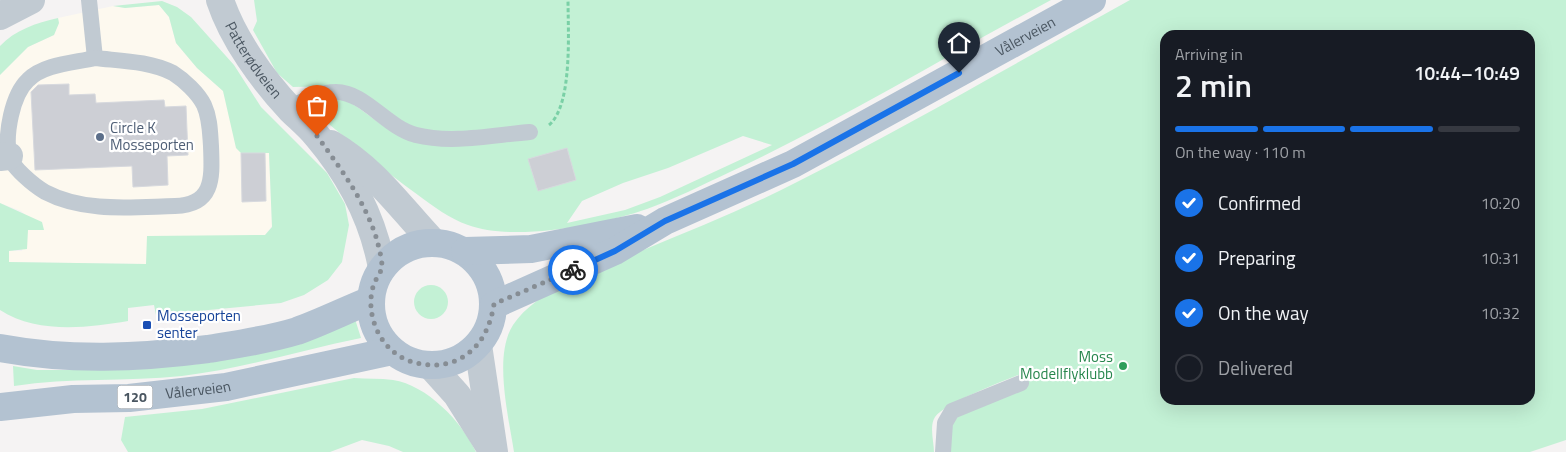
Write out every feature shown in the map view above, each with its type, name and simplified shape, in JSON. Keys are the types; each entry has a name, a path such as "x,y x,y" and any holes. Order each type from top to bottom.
{"main road":[{"name":"Vålerveien","path":"494,304 615,251 665,221 793,164 1092,0"},
{"name":"Vålerveien","path":"465,251 531,248 608,235 665,221"},
{"path":"433,242 450,245 465,251 477,261 486,274 492,289 494,304 486,332 478,345 456,360 430,365 416,363 392,351 375,328 371,300 372,288 382,268 404,248 418,244 433,242"},
{"path":"0,348 72,358 124,358 174,353 266,339 297,331 371,300"},
{"name":"Vålerveien","path":"0,407 64,400 129,398 226,387 392,351"}],"street":[{"path":"0,16 31,0"},
{"name":"Patterødveien","path":"220,0 247,53 289,108 317,136 360,198 377,242 382,268"},
{"name":"Patterødveien","path":"317,136 352,156 380,180 433,242"},
{"path":"478,345 494,452"},
{"path":"430,365 457,395 494,452"}],"lane":[{"path":"89,0 95,58"},
{"path":"95,58 150,64 174,74 195,91 204,105 210,122 212,173 209,189 202,198 180,206 107,208 75,202 46,192 28,181 4,157 15,99 28,80 51,67 95,58"},
{"path":"289,108 312,97 335,92 356,97 400,130 422,136 460,138 530,132"},
{"path":"944,452 945,423 952,411 1022,383"}],"path":[{"path":"530,132 544,130 555,121 559,110 568,66 568,0"}],"shaded area":[{"path":"159,5 169,17 176,43 197,68 223,91 241,153 269,153 272,226 265,235 146,264 9,262 9,251 22,251 28,230 43,230 21,211 0,203 0,75 28,47 54,35 59,23 58,18 113,6 125,8"}],"green space":[{"path":"254,0 1051,0 812,132 678,196 647,209 606,221 533,232 487,230 468,225 448,216 392,176 318,115 316,111 323,100 332,97 342,99 353,104 393,131 459,133 421,131 333,86 293,87 277,73 253,30 257,21","holes":["743,136 772,145 660,197 625,210 567,223 582,201 623,183 668,168"]},
{"path":"1130,0 1566,0 1566,440 1530,452 948,452 951,425 959,415 1027,384 1018,375 974,393 941,411 935,417 932,425 934,452 514,452 504,387 504,353 507,338 513,325 538,300 571,280 778,192"},
{"path":"162,1 177,7 191,17 234,65 261,107 327,173 345,204 349,225 342,262 328,280 304,295 281,303 156,315 154,305 128,308 128,321 79,327 46,326 14,318 0,310 0,203 42,222 44,230 28,230 27,249 9,251 9,262 146,264 147,236 265,235 272,227 269,153 241,153 236,148 223,91 197,68 176,43 169,17 159,5 125,8 113,6"},
{"path":"58,18 59,23 54,35 28,47 0,75 0,46 6,40 26,28"},
{"path":"431,285 443,290 448,302 443,314 431,319 419,314 414,302 419,290"},
{"path":"355,319 361,338 227,369 161,378 56,381 14,386 13,366 37,370 122,370 198,364"},
{"path":"354,378 393,380 406,383 418,389 431,397 453,417 470,440 476,452 403,452 389,446 362,440 330,452 128,452 121,440 125,417 202,409"}],"building":[{"path":"69,84 69,95 95,94 96,103 164,100 165,107 186,106 188,155 167,156 168,185 133,187 132,166 35,170 31,92 38,85"},
{"path":"567,148 576,180 538,191 528,159"},
{"path":"241,153 265,153 266,201 242,202"}],"way so far":[{"path":"317,136 360,198 370,220 382,268 372,288 371,314 375,328 382,340 392,351 404,358 416,363 430,365 444,364 468,354 478,345 486,332 492,319 494,304 573,270"}],"place":[{"name":"Circle K Mosseporten","path":"100,137"},
{"name":"Mosseporten senter","path":"147,325"},
{"name":"Moss Modellflyklubb","path":"1123,366"}],"route":[{"path":"573,270 615,251 665,221 708,204 793,164 959,73"}]}
